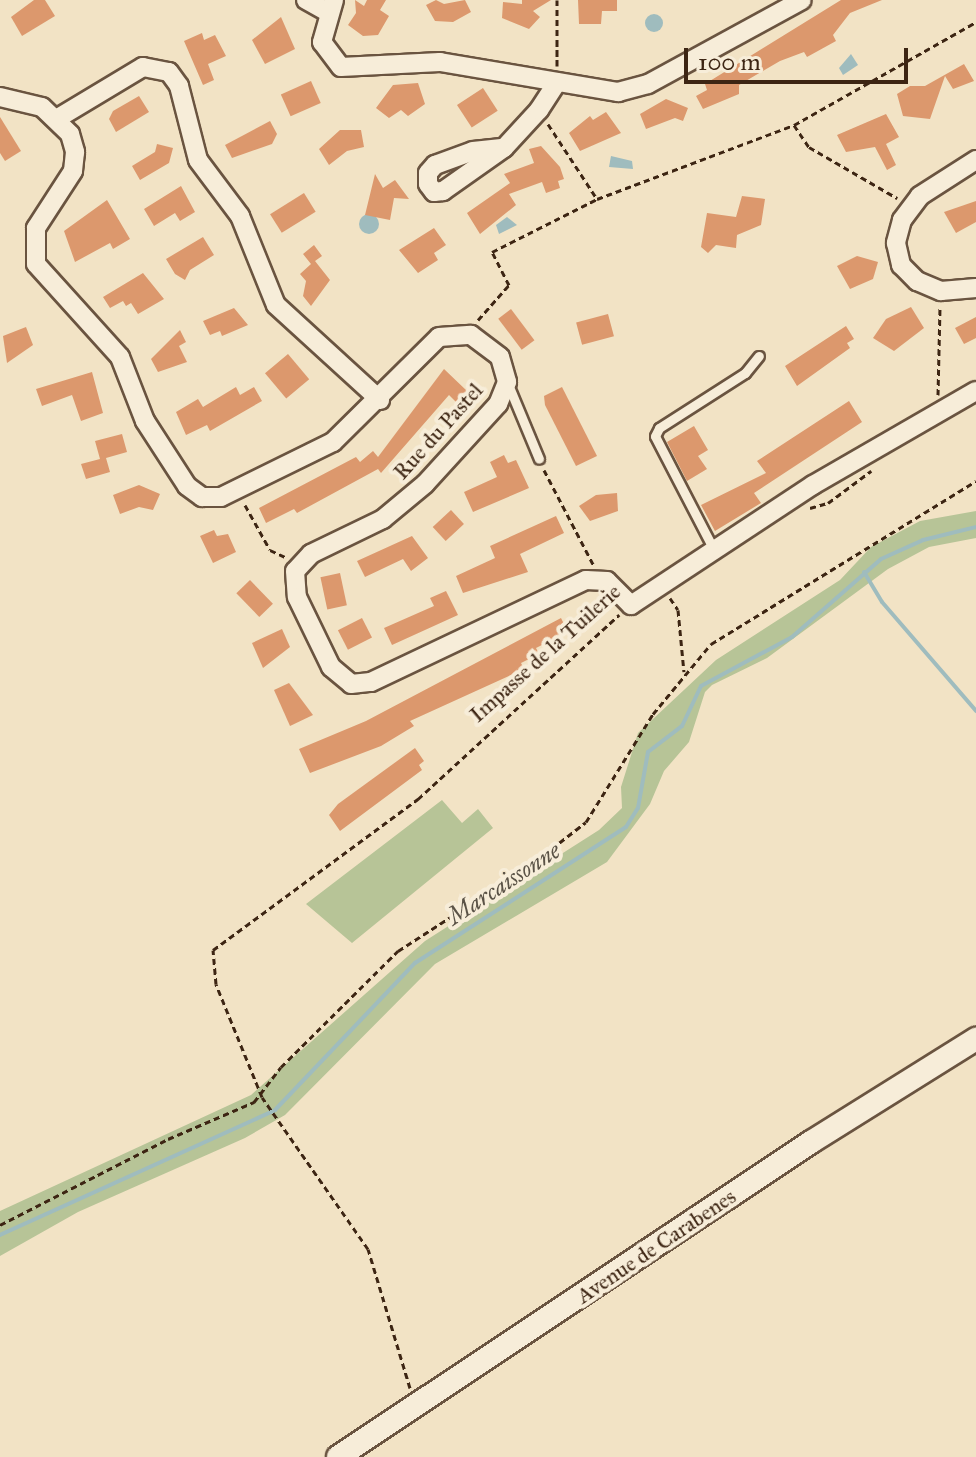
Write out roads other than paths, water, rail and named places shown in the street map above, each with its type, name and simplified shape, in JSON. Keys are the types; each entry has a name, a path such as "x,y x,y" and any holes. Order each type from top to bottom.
{"street":[{"path":"306,0 332,6 322,42 341,67 440,62 603,91 634,89 802,0"},
{"path":"0,97 42,107 58,118 73,143 75,162 67,184 36,228 36,264 120,357 145,421 187,486 212,498 237,490 333,442 380,400 276,305 240,216 198,160 179,86 169,72 143,67 58,118"},
{"path":"504,148 539,110 557,82"},
{"path":"976,160 936,182 911,206 897,232 901,265 917,281 941,291 976,288"},
{"name":"Rue du Pastel","path":"380,400 429,344 451,334 471,335 500,357 507,382 498,404 413,496 369,528 299,564 294,587 331,667 343,681 360,685 596,577 615,586 631,605"},
{"name":"Impasse de la Tuilerie","path":"631,605 714,550 976,391"},
{"name":"Avenue de Carabenes","path":"338,1457 811,1142 976,1039"}],"lane":[{"path":"714,550 655,436 659,428 745,373 759,356"},
{"path":"507,382 539,459"}],"water":[{"path":"654,14 663,23 654,32 645,23"},
{"path":"851,54 858,65 843,75 839,68"},
{"path":"611,156 632,161 633,169 609,167"},
{"path":"369,214 376,217 379,224 376,231 369,234 362,231 359,224 362,217"},
{"path":"507,217 517,225 499,234 496,225"}],"waterway":[{"name":"Marcaissonne","path":"0,1235 275,1110 415,963 626,827 638,808 648,752 682,726 701,686 792,637 881,559 923,540 976,527"},
{"path":"864,572 882,602 976,711"}]}
